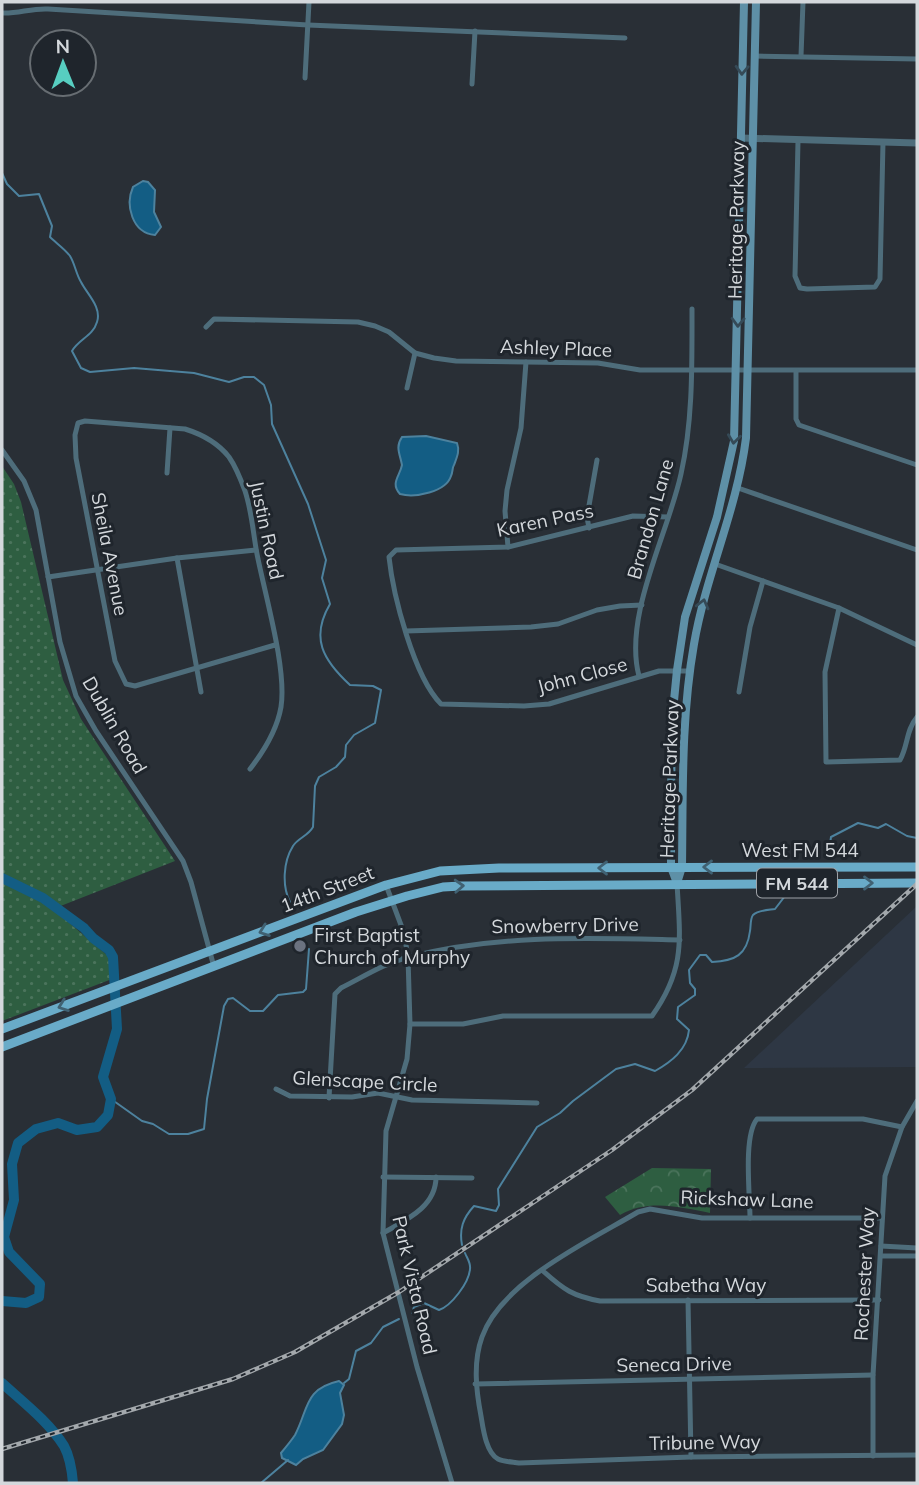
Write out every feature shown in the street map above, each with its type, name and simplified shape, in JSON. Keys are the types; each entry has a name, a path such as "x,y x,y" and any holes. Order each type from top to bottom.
{"main road":[{"name":"Heritage Parkway","path":"677,883 671,867 672,746 677,670 692,593 726,484 734,441 744,2"},
{"name":"Heritage Parkway","path":"677,883 682,867 683,746 690,671 698,622 738,488 746,438 756,2"},
{"path":"672,746 683,746"},
{"name":"14th Street","path":"2,1029 386,885 440,871 460,868 682,867"},
{"name":"West FM 544","path":"682,867 917,867"},
{"name":"14th Street","path":"2,1047 393,900 452,887 677,883"},
{"name":"West FM 544","path":"677,883 917,883"}],"street":[{"path":"304,78 309,2"},
{"path":"801,56 803,2"},
{"path":"2,13 48,9 308,25 625,38"},
{"path":"472,84 475,31"},
{"path":"754,56 917,59"},
{"path":"741,138 917,144"},
{"path":"798,141 795,276 800,288 807,289 875,287 880,279 883,142"},
{"name":"Brandon Lane","path":"639,676 635,643 642,605 681,474 687,442 692,370 692,309"},
{"name":"Ashley Place","path":"206,327 214,319 358,322 389,332 415,353 456,360 598,363 640,370 917,370"},
{"path":"407,388 415,353"},
{"path":"508,547 505,511 507,490 521,428 526,362"},
{"path":"796,371 796,419 799,425 917,465"},
{"name":"Justin Road","path":"78,423 85,421 170,428 196,433 218,446 230,458 246,492 282,686 278,721 263,753 250,769"},
{"name":"Sheila Avenue","path":"78,423 75,435 76,458 115,661 125,682 130,687 197,667"},
{"path":"167,473 170,428"},
{"name":"Dublin Road","path":"2,450 24,481 34,503 62,652 72,687 96,731 183,861 214,967"},
{"path":"589,528 587,517 597,460"},
{"path":"738,488 917,550"},
{"name":"Karen Pass","path":"406,631 391,580 389,557 396,550 508,547 634,516 668,517"},
{"path":"48,577 177,558 256,550"},
{"path":"177,558 201,692"},
{"path":"715,564 839,608 917,645"},
{"path":"739,692 750,627 764,581"},
{"path":"406,631 531,627 558,624 597,610 642,605"},
{"path":"839,608 825,672 825,762 900,760 905,751 909,728 917,717"},
{"name":"John Close","path":"406,631 422,673 441,704 549,704 659,671 690,671"},
{"path":"197,667 275,645"},
{"path":"410,1024 463,1024 503,1016 652,1016 666,995 679,963 677,883"},
{"name":"Park Vista Road","path":"386,885 404,933 408,957 410,1024 407,1059 386,1131 383,1233 417,1367 452,1483"},
{"name":"Snowberry Drive","path":"329,1098 335,994 341,988 390,963 487,942 680,940"},
{"name":"Glenscape Circle","path":"276,1089 290,1096 329,1098 378,1093 412,1100 537,1103"},
{"name":"Rochester Way","path":"873,1455 873,1375 886,1176 902,1127 917,1101"},
{"path":"750,1218 750,1147 753,1124 757,1119 863,1119 902,1127"},
{"path":"383,1177 472,1178"},
{"path":"383,1233 419,1212 435,1188 436,1177"},
{"name":"Rickshaw Lane","path":"495,1458 483,1426 475,1384 482,1335 503,1302 517,1288 563,1256 644,1210 702,1218 882,1218"},
{"path":"881,1247 917,1248"},
{"path":"881,1256 917,1256"},
{"name":"Sabetha Way","path":"543,1270 563,1290 600,1301 879,1300"},
{"path":"688,1300 691,1457"},
{"name":"Seneca Drive","path":"475,1384 873,1375"},
{"name":"Tribune Way","path":"495,1458 519,1463 691,1457 917,1455"}],"shaded area":[{"path":"917,906 917,1067 744,1068"}],"green space":[{"path":"2,466 14,484 21,502 63,680 81,719 175,861 53,909 108,956 112,979 2,1021"},
{"path":"652,1168 711,1169 710,1213 653,1206 620,1215 605,1197"}],"water":[{"path":"143,181 148,182 155,190 154,212 161,227 155,235 147,233 136,224 130,210 133,187"},
{"path":"426,436 457,443 458,454 451,476 448,482 437,490 414,495 400,494 396,483 402,465 400,441 402,437"},
{"path":"339,1381 344,1385 340,1393 344,1415 342,1424 323,1450 296,1465 282,1458 281,1453 295,1435 313,1394"}],"waterway":[{"path":"2,173 7,184 19,196 39,194 52,226 50,237 70,256 79,279 96,306 98,316 95,327 72,351 81,368 90,372 134,368 194,373 229,382 254,377 264,385 271,405 272,424 308,504 326,560 322,578 330,604 321,627 322,648 333,667 350,685 373,686 381,690 375,723 354,735 346,745 345,757 336,767 319,777 315,786 313,827 293,846 286,867 285,881 290,902"},
{"path":"828,858 831,837 858,823 878,828 886,824 907,836 917,838"},
{"path":"2,878 43,898 109,950 113,957 117,1029 103,1077 111,1099 108,1115 97,1127 77,1130 58,1123 36,1129 18,1143 12,1164 14,1200 4,1237 9,1252 40,1284 39,1297 26,1303 2,1301"},
{"path":"462,1245 461,1234 467,1215 474,1206 496,1211 499,1205 498,1189 537,1127 560,1113 616,1069 635,1064 655,1071 677,1055 685,1044 689,1030 677,1019 678,1007 695,995 689,970 700,955 706,955 712,962 738,955 746,946 753,915 775,909 785,896"},
{"path":"111,1099 142,1121 169,1134 188,1134 204,1129 224,1006 228,999 233,998 250,1011 263,1011 278,995 303,992 306,989 309,949"},
{"path":"412,1313 414,1307 424,1303 439,1310 454,1299 469,1275 470,1265 465,1253"},
{"path":"344,1383 349,1379 356,1351 371,1343 383,1327 399,1319"},
{"path":"2,1383 58,1437 68,1455 73,1483"},
{"path":"261,1483 288,1460"}],"railway":[{"path":"2,1449 233,1379 295,1352 399,1292 612,1150 692,1090 917,884"}],"place":[{"name":"First Baptist Church of Murphy","path":"300,946"}]}
